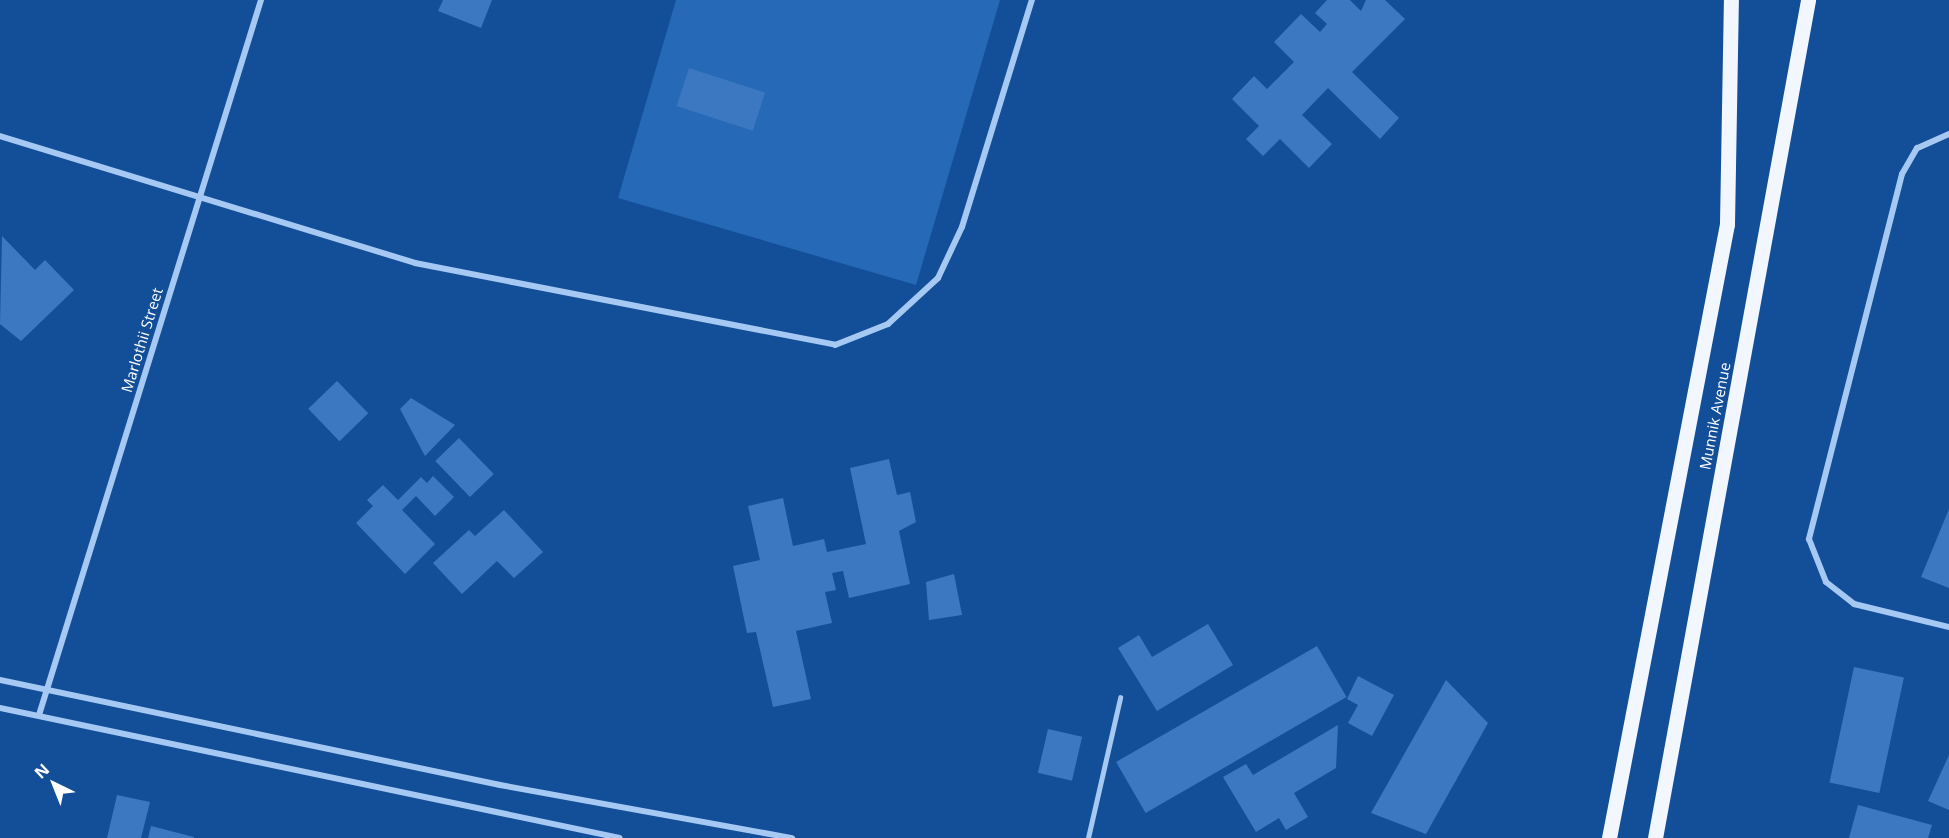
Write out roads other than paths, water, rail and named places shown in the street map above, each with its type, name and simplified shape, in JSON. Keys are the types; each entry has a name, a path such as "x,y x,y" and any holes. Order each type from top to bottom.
{"main road":[{"name":"Munnik Avenue","path":"1609,838 1727,224 1731,0"},
{"name":"Munnik Avenue","path":"1655,838 1808,0"}],"street":[{"name":"Marlothii Street","path":"39,715 198,196 261,0"},
{"path":"0,136 472,277 835,345 888,324 938,278 962,227 1032,0"},
{"path":"1949,134 1917,148 1902,174 1809,539 1826,582 1854,604 1949,627"},
{"path":"0,680 488,783 792,838"},
{"path":"0,708 620,838"}],"lane":[{"path":"1088,838 1119,698"}]}
